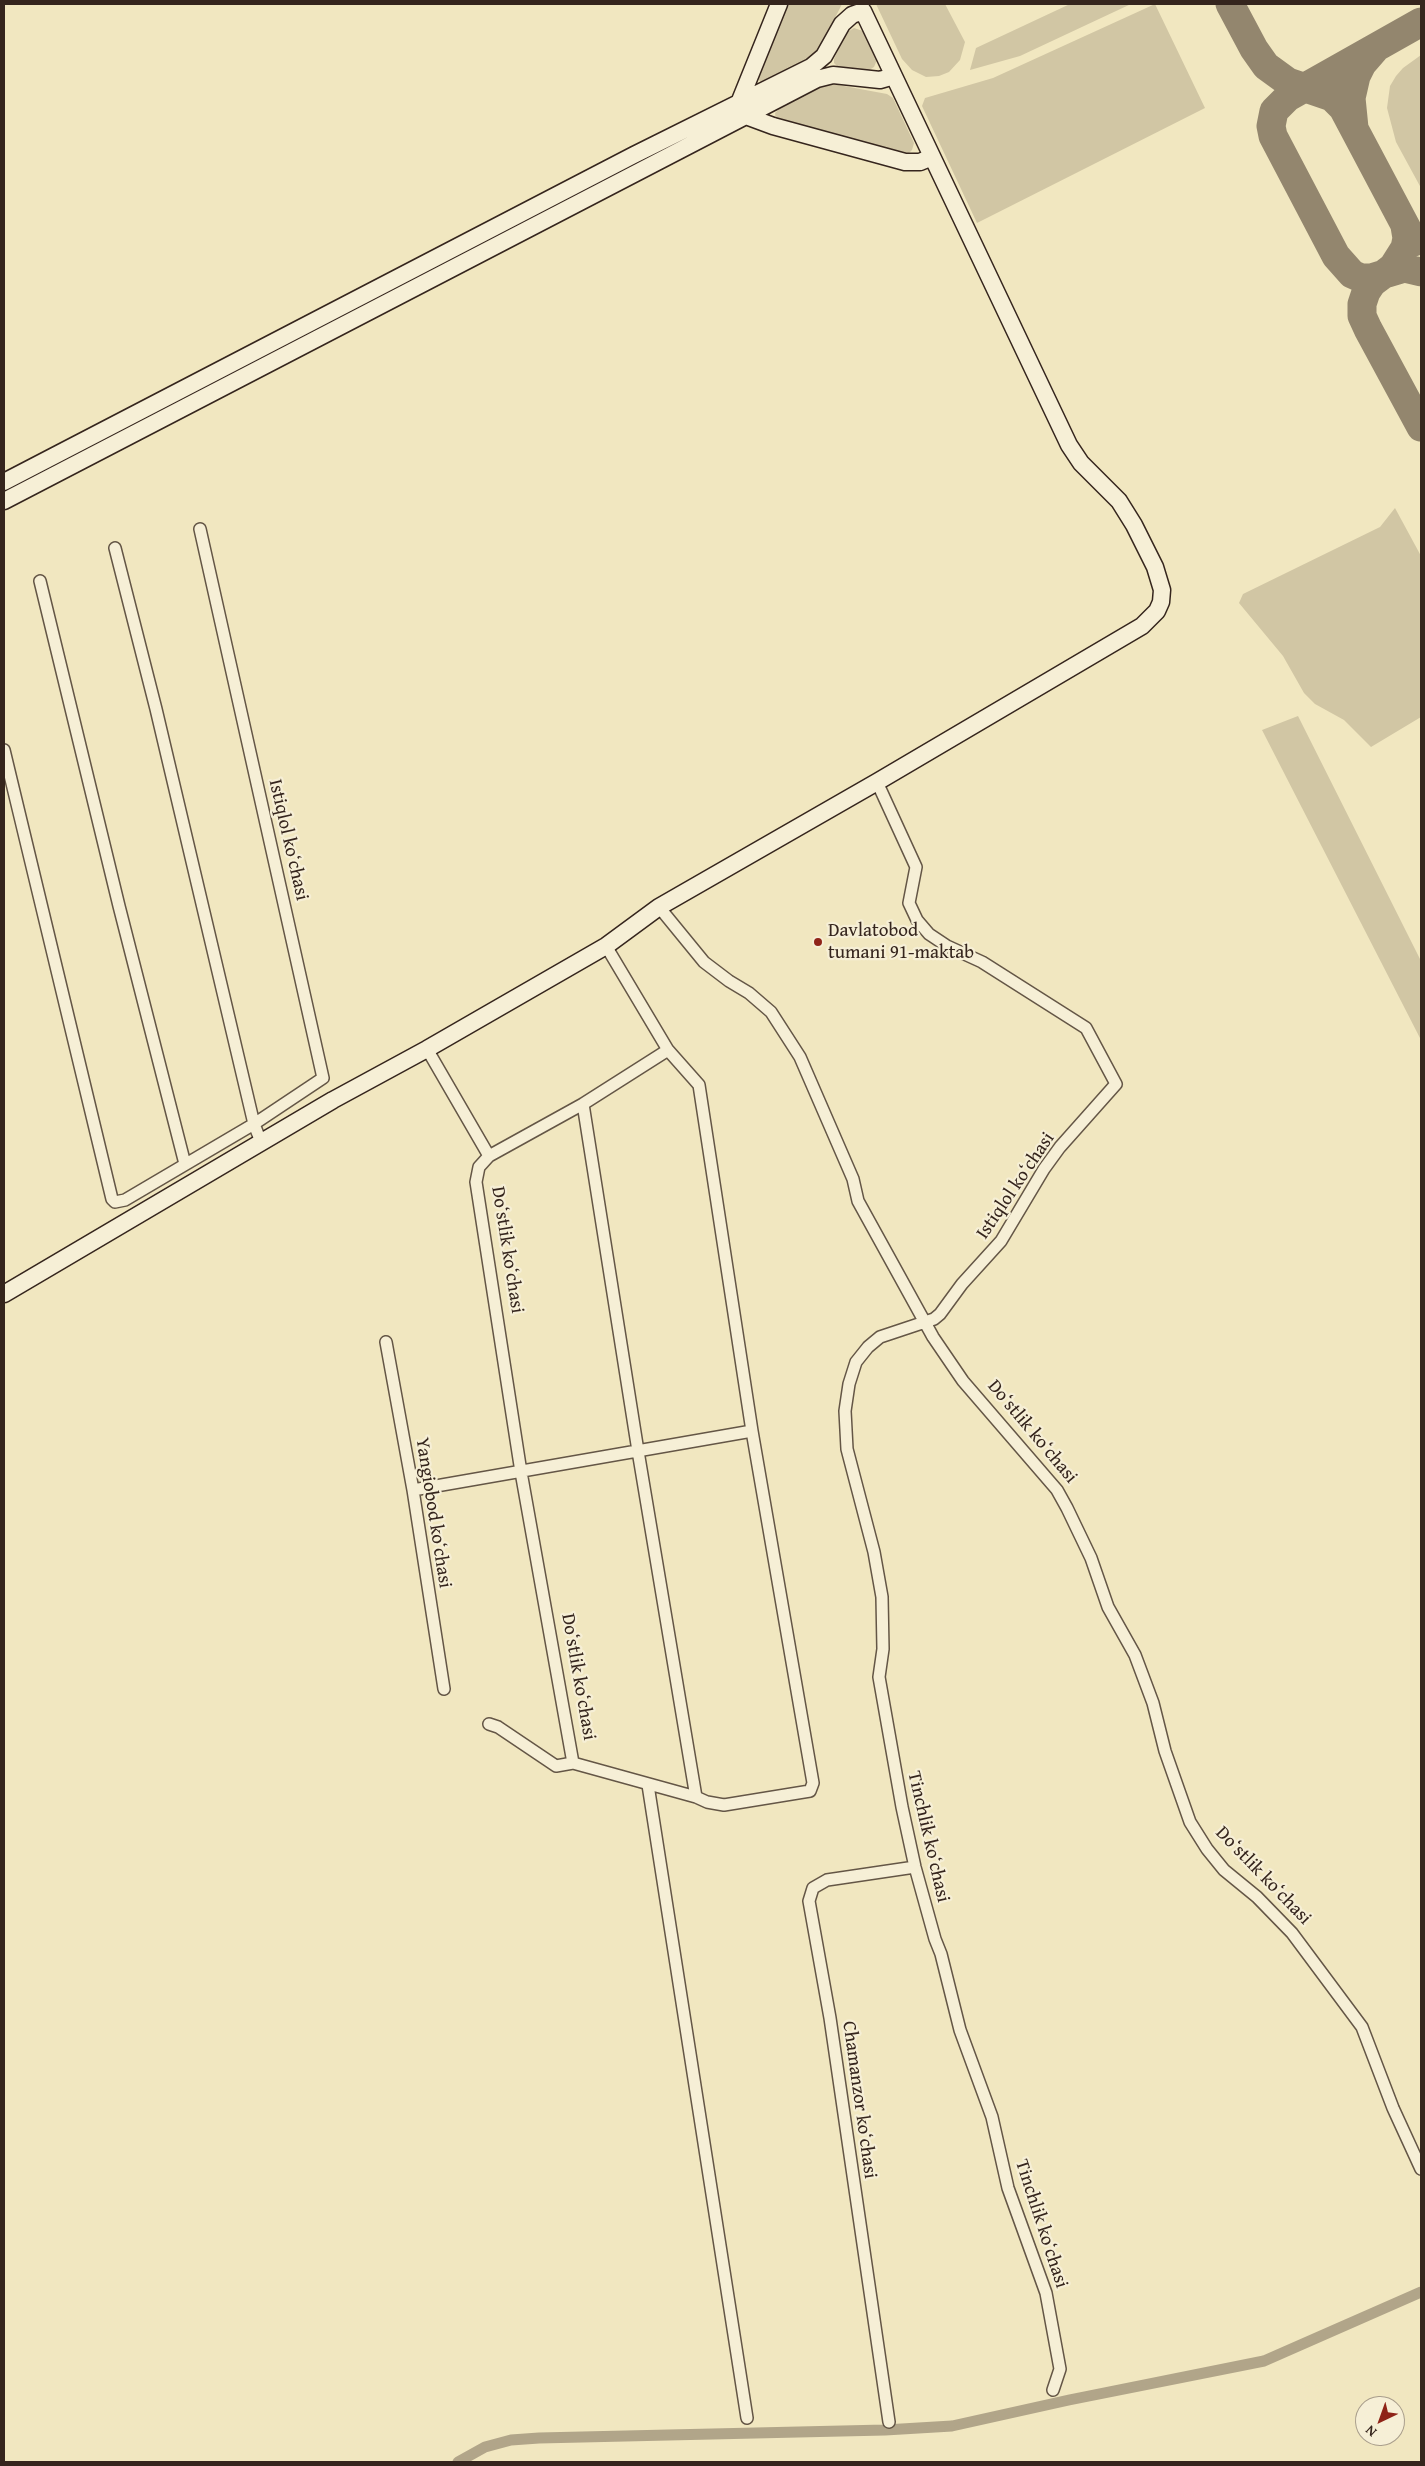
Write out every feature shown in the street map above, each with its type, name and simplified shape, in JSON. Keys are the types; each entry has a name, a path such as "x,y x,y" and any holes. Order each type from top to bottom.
{"street":[{"path":"743,109 779,4"},
{"path":"4,501 743,109 811,67 824,56 842,24 861,8 1069,445 1081,463 1120,501 1134,525 1160,581 1161,602 1152,618 1142,626 877,782 659,907 606,946 261,1142 4,1294"},
{"path":"4,482 743,109 817,79 833,75 880,80 894,76"},
{"path":"743,109 773,126 905,162 920,162 932,157"},
{"name":"Istiqlol koʻchasi","path":"4,750 112,1199 115,1202 125,1200 254,1124 324,1078 200,529"},
{"path":"115,548 156,709 254,1124 261,1142"},
{"path":"40,581 119,906 185,1164"},
{"name":"Istiqlol koʻchasi","path":"877,782 916,867 909,904 917,920 929,934 948,946 982,962 1086,1028 1116,1084 1060,1147 991,1253 962,1284 940,1314 926,1322"},
{"name":"Doʻstlik koʻchasi","path":"659,907 704,962 728,981 749,993 771,1012 786,1034 813,1082 853,1180 858,1201 926,1322 963,1381 1057,1490 1091,1558 1108,1607 1135,1655 1153,1703 1165,1751 1190,1822 1206,1849 1224,1870 1258,1897 1292,1933 1362,2027 1393,2108 1421,2169"},
{"name":"Doʻstlik koʻchasi","path":"489,1156 479,1167 476,1182 521,1472 573,1762 648,1785 696,1797 707,1802 724,1805 805,1793 813,1788 752,1432 698,1085 668,1050 606,946"},
{"path":"427,1049 489,1156 583,1104 668,1050"},
{"path":"583,1104 638,1451 696,1797"},
{"name":"Tinchlik koʻchasi","path":"926,1322 880,1337 868,1347 856,1362 848,1384 845,1411 846,1449 874,1552 882,1597 883,1649 879,1677 888,1735 915,1866 935,1939 941,1954 960,2030 992,2117 1008,2188 1046,2293 1060,2369 1053,2390"},
{"name":"Yangiobod koʻchasi","path":"386,1342 413,1490 444,1689"},
{"path":"413,1490 752,1432"},
{"path":"489,1724 498,1727 556,1766 573,1762"},
{"path":"648,1785 747,2418"},
{"name":"Chamanzor koʻchasi","path":"889,2422 830,2018 809,1901 813,1888 827,1880 915,1866"}],"shaded area":[{"path":"784,4 842,4 819,50 811,59 768,81 761,82 756,77"},
{"path":"876,4 945,4 965,42 960,60 949,72 939,76 926,77 912,70 902,59"},
{"path":"1070,4 1131,4 1020,56 970,70 976,48"},
{"path":"1155,4 1205,108 977,223 922,106 925,98 993,78"},
{"path":"854,28 863,31 877,60 874,67 866,72 838,67 834,63 846,33"},
{"path":"1421,55 1421,188 1396,142 1387,108 1390,86 1396,76 1403,68"},
{"path":"833,84 887,94 893,98 914,143 912,150 907,155 776,120 775,113 780,108 823,86"},
{"path":"1395,508 1421,556 1421,717 1371,747 1344,720 1315,704 1304,693 1283,656 1239,603 1243,594 1380,527"},
{"path":"1298,716 1421,961 1421,1040 1262,730"}],"waterway":[{"path":"458,2462 485,2447 511,2440 885,2430 952,2426 1069,2400 1264,2361 1421,2292"}],"taxiway":[{"path":"1230,4 1254,49 1266,66 1288,82 1332,97 1343,108 1414,242"},
{"path":"1405,226 1407,238 1405,248 1393,267 1384,274 1371,278 1361,278 1352,274 1336,256 1273,136 1271,126 1274,111 1288,97 1421,22"},
{"path":"1354,128 1351,98 1356,76 1362,64 1375,49"},
{"path":"1421,272 1404,268 1384,274 1372,283 1366,292 1362,304 1362,316 1368,329 1421,427"}],"place":[{"name":"Davlatobod tumani 91-maktab","path":"818,942"}]}
